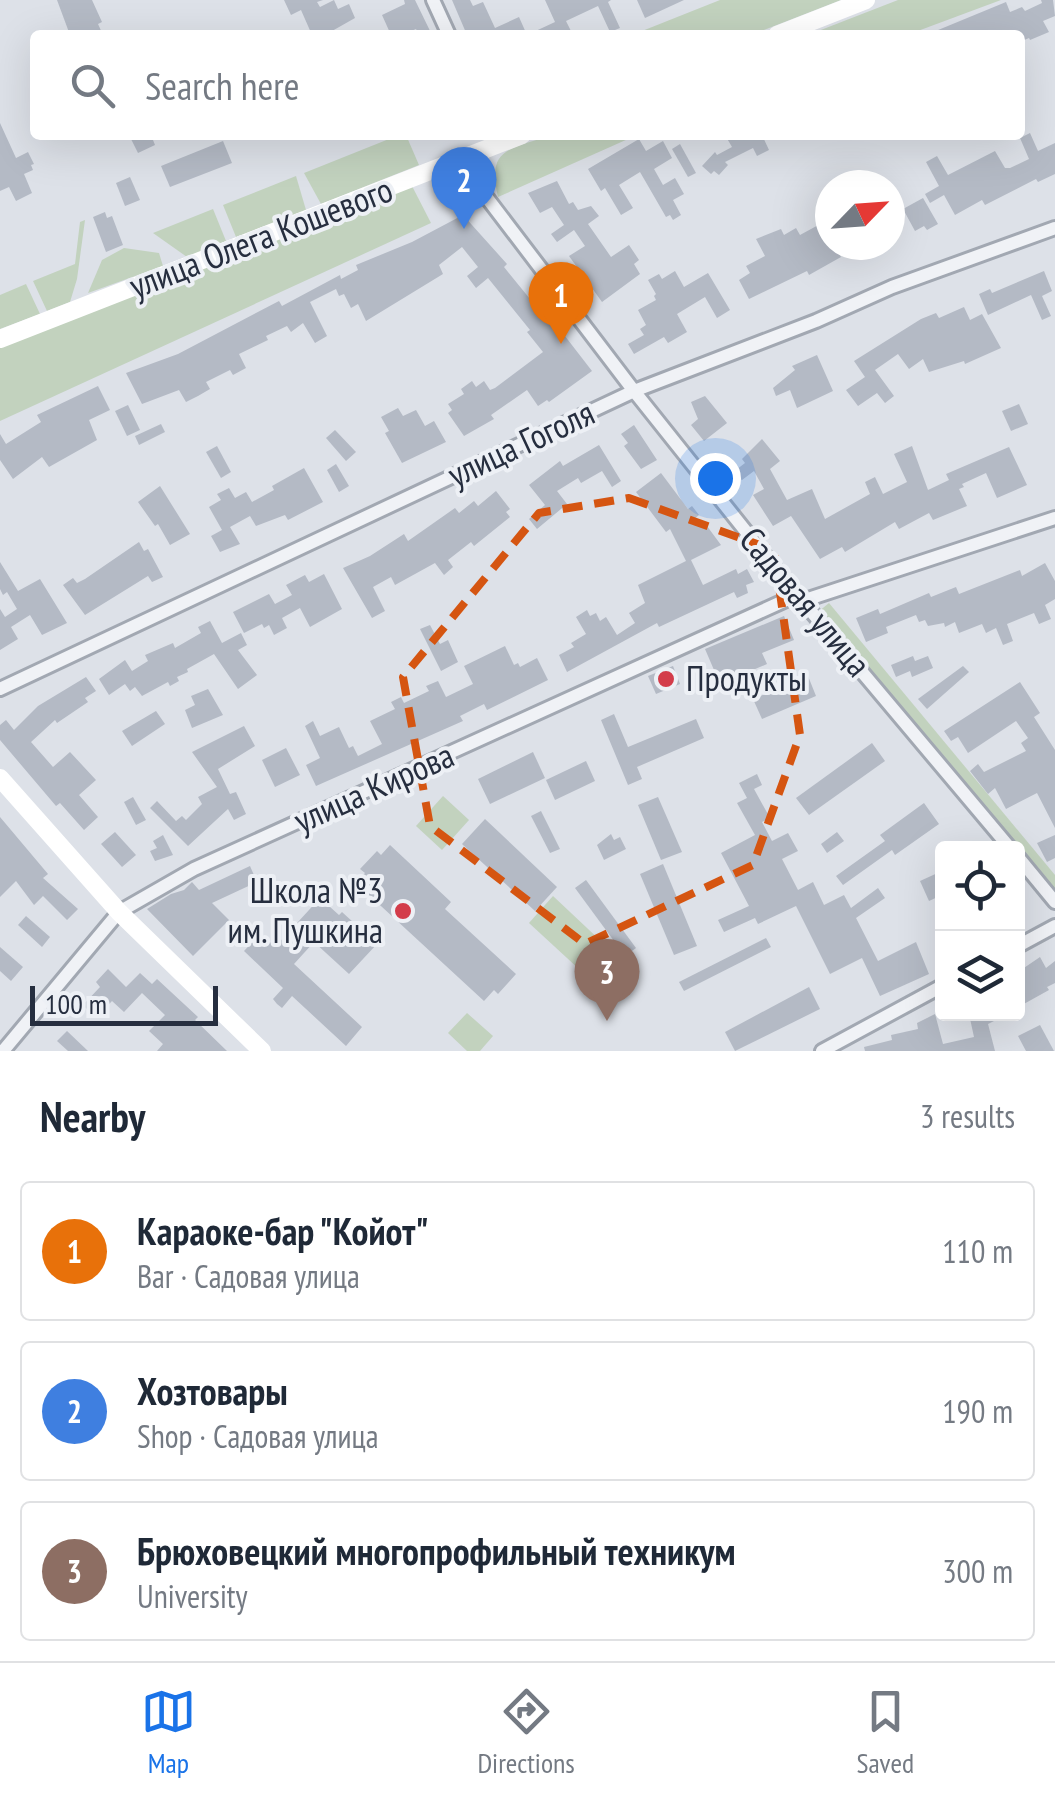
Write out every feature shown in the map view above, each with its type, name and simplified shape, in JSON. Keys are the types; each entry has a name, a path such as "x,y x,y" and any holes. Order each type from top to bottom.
{"street":[{"path":"433,0 448,30"},
{"path":"790,30 866,0"},
{"name":"улица Олега Кошевого","path":"0,339 459,161 496,140"},
{"name":"Садовая улица","path":"459,161 634,391 800,598 1004,841"},
{"name":"улица Гоголя","path":"0,689 634,391 816,322 907,281 1055,228"},
{"name":"улица Кирова","path":"3,1051 118,912 194,869 800,598 1055,518"},
{"path":"0,778 118,912 262,1051"},
{"path":"1025,866 1055,902"},
{"path":"1025,942 1055,926"},
{"path":"822,1051 935,990"}],"highlighted area":[{"path":"629,498 774,550 800,735 753,865 585,944 430,826 403,677 539,513"}],"green space":[{"path":"720,0 841,0 764,30 645,30"},
{"path":"898,0 1001,0 920,30 821,30"},
{"path":"386,140 408,140 419,165 321,204 304,173"},
{"path":"536,140 626,140 498,197 496,168 499,159 513,148"},
{"path":"296,176 306,210 236,237 223,205"},
{"path":"412,186 431,223 0,421 0,347"},
{"path":"213,209 226,241 187,257 153,233"},
{"path":"85,220 70,302 47,311 33,281 75,264 80,222"},
{"path":"124,248 159,253 163,266 88,293 102,260"},
{"path":"26,284 40,314 0,329 0,295"},
{"path":"829,603 1055,875 1055,897 1025,861 1025,841 1008,841 818,612"},
{"path":"443,796 469,820 442,850 416,826"},
{"path":"553,896 604,944 580,970 529,923"},
{"path":"467,1013 493,1036 480,1051 467,1051 448,1033"}],"building":[{"path":"57,0 92,0 102,22 98,24 101,30 68,30"},
{"path":"284,0 323,0 317,2 320,7 334,0 338,9 349,4 355,18 334,30 310,30 301,10 291,15"},
{"path":"404,0 415,0 430,30 389,30 382,15 405,4"},
{"path":"452,0 470,0 473,6 483,2 495,28 519,17 525,30 465,30"},
{"path":"545,0 611,0 608,2 620,28 609,30 598,6 566,21 570,30 538,30 555,22"},
{"path":"637,0 684,0 645,18"},
{"path":"1041,0 1053,0 1055,16 1043,21 1049,32 1030,40 1025,40 1025,30 938,30 1006,2 1010,12 1022,7 1025,11 1042,3"},
{"path":"0,123 16,158 28,152 34,164 33,170 24,174 32,193 16,201 9,187 0,191"},
{"path":"1030,133 1038,151 1055,143 1055,174 1038,182 1036,179 985,205 982,200 955,215 944,195 930,203 925,194 939,186 926,162 937,156 948,175 995,151 1005,168 1010,168 1029,159 1021,140 1025,140"},
{"path":"132,140 153,140 155,145 138,153"},
{"path":"637,140 646,151 663,141 672,158 654,169 663,185 675,178 684,194 673,200 681,215 673,220 670,215 666,217 640,172 619,185 633,208 621,215 588,169"},
{"path":"728,140 764,140 769,150 757,156 753,148 725,162 728,165 719,175 702,166 715,152 717,155 732,147"},
{"path":"223,141 232,163 170,187 161,166"},
{"path":"680,144 696,173 688,177 672,149"},
{"path":"130,177 140,200 125,206 116,183"},
{"path":"557,181 569,204 573,202 578,210 591,206 599,216 588,224 611,257 629,245 639,260 634,264 640,274 602,302 569,256 585,246 574,230 557,242 551,234 564,225 552,207 540,213 528,193"},
{"path":"923,198 938,224 915,231 905,208"},
{"path":"105,212 107,218 112,216 123,245 106,252 93,217"},
{"path":"463,215 507,264 504,267 530,299 534,296 592,371 549,402 538,406 527,390 491,415 494,419 464,436 448,413 452,410 448,404 464,394 461,389 472,381 476,387 484,381 490,390 495,388 543,352 488,278 476,288 467,276 478,267 462,247 439,265 443,274 366,321 358,304 351,308 344,294 339,296 336,289 310,302 327,336 315,343 303,323 291,332 287,326 239,354 246,368 233,375 230,370 206,382 210,389 198,396 186,402 179,390 142,404 126,373 178,354 279,301 282,306 340,275 341,279 358,270 356,265"},
{"path":"815,227 815,260 836,260 749,299 739,280 750,273 746,266 765,256 756,239 781,229 784,235 796,228 800,235"},
{"path":"675,271 684,287 708,273 730,310 717,318 705,297 677,314 687,332 668,343 664,337 634,354 628,344 644,335 640,329 646,325 638,310 656,300 648,280 659,274 662,279"},
{"path":"1044,271 1052,291 1042,296 1051,316 1042,320 1031,295 988,315 979,294 990,289 992,293"},
{"path":"964,307 970,320 982,314 1001,348 965,364 964,361 929,372 923,359 909,369 898,354 875,370 894,396 885,403 877,393 858,406 846,390 865,377 854,361 921,319 936,313 939,318"},
{"path":"817,355 833,391 797,408 790,390 776,396 773,388 795,370 792,366"},
{"path":"98,386 110,410 89,420 97,440 49,467 42,457 13,479 0,460 0,434 6,444 41,422 37,415"},
{"path":"705,396 727,423 704,441 691,425 698,419 691,402"},
{"path":"1019,404 1028,424 1011,431 1002,411"},
{"path":"128,405 140,430 127,436 115,411"},
{"path":"398,408 403,416 416,410 425,426 434,421 446,442 402,463 385,433 389,431 381,417"},
{"path":"161,424 165,432 139,445 135,436"},
{"path":"634,425 657,460 641,469 624,446 628,443 621,434"},
{"path":"335,430 356,452 346,461 326,438"},
{"path":"762,439 780,461 770,469 787,500 812,489 825,519 870,494 865,482 875,477 883,494 907,482 894,454 912,446 928,490 949,480 946,474 1009,447 1027,485 997,498 986,473 959,489 967,506 933,520 929,513 899,529 895,522 845,552 842,547 820,559 791,516 773,526 753,495 764,489 754,471 742,480 732,473 745,463 742,459"},
{"path":"599,445 621,481 612,487 602,471 581,483 578,478 557,491 567,504 537,529 529,519 545,505 529,485 560,461 563,466"},
{"path":"217,446 231,472 221,478 206,452"},
{"path":"336,464 349,486 339,492 327,470"},
{"path":"304,468 323,502 288,520 285,515 256,526 250,516 230,527 240,544 220,552 211,536 222,530 209,507 221,500 217,494 229,488 235,498 246,492 252,502"},
{"path":"661,473 688,509 692,506 699,515 693,520 697,525 704,522 721,545 691,560 703,585 736,569 738,574 747,569 754,582 746,585 748,593 737,598 734,592 659,627 657,623 567,672 559,655 586,634 576,617 587,610 590,616 596,613 600,621 606,617 617,635 635,623 629,613 645,603 638,585 686,561 670,529 666,532 636,492"},
{"path":"160,486 190,534 170,545 138,502"},
{"path":"496,491 510,509 506,512 510,517 474,546 471,542 448,560 453,567 444,575 435,563 395,585 391,577 373,587 385,611 372,618 343,568 404,534 408,541 455,508 459,513 474,501 478,506"},
{"path":"139,542 144,551 148,549 163,577 152,582 148,576 85,615 63,585 73,578 77,583 85,579"},
{"path":"0,562 18,591 40,579 67,623 42,635 30,615 11,627 18,639 0,650 0,609 5,617 17,609 7,592 3,595 0,589"},
{"path":"1045,563 1055,581 1055,599 1045,605 1051,619 1039,624 1034,613 1007,624 1013,641 1003,645 996,628 986,633 982,624 959,633 955,622 945,627 944,623 928,626 925,620 919,622 916,615 886,627 888,633 866,642 856,618 878,609 880,614 929,593 931,597 956,587 959,594 1020,570 1022,576"},
{"path":"324,574 342,609 310,627 300,608 282,618 287,628 274,635 269,625 264,628 262,624 244,633 233,612 269,594 275,604 292,595 286,585 305,575 309,582"},
{"path":"784,616 794,640 762,653 767,664 720,684 705,649"},
{"path":"210,621 222,643 241,633 247,645 238,650 257,675 238,689 214,654 187,669 177,677 179,681 170,686 168,682 142,696 135,687 130,691 125,684 109,695 99,679 125,660 132,671 148,661 145,655 173,643 175,648 201,633 198,627"},
{"path":"430,625 440,644 448,640 458,662 441,671 420,629"},
{"path":"505,646 514,665 518,663 520,667 537,658 548,680 487,710 484,704 460,716 463,721 316,786 306,765 320,758 305,726 313,721 320,736 339,727 349,748 353,746 358,756 382,744 370,721 395,709 391,702 401,697 404,703 429,691 426,686 438,681 446,697 473,684 464,666"},
{"path":"913,656 915,661 928,656 933,668 912,677 910,671 896,677 891,665"},
{"path":"673,666 680,684 656,694 648,676"},
{"path":"963,666 969,672 927,709 918,699"},
{"path":"808,676 816,696 762,719 753,699"},
{"path":"86,677 96,691 85,698 88,702 57,723 55,720 31,742 53,767 70,752 96,780 79,795 98,817 84,830 60,803 56,806 0,740 0,725 6,720 14,730 38,706"},
{"path":"1020,682 1040,713 1034,717 1055,750 1055,828 1037,793 1006,809 995,788 988,794 970,771 978,764 984,772 1026,751 1021,743 1028,738 1016,721 968,753 958,737 951,741 944,731"},
{"path":"208,689 223,715 192,728 185,710 195,705 191,696"},
{"path":"156,711 165,724 132,746 122,731"},
{"path":"614,714 628,747 696,719 704,738 637,767 642,779 628,785 601,720"},
{"path":"244,726 255,746 218,769 230,794 236,792 246,814 234,820 228,809 188,846 150,808 157,801 176,821 182,816 186,820 202,804 198,797 217,787 192,752"},
{"path":"872,743 885,761 809,815 796,798"},
{"path":"286,748 300,775 275,787 262,760"},
{"path":"533,752 545,778 490,804 478,779"},
{"path":"586,761 595,781 555,800 546,780"},
{"path":"757,774 762,785 754,789 770,818 762,822 772,841 788,833 798,851 782,859 798,890 813,882 824,905 844,895 851,908 878,888 885,898 856,918 878,961 916,942 929,974 880,996 862,958 830,974 796,906 758,924 755,918 724,932 718,920 749,906 721,853 755,835 737,803 747,798 739,783"},
{"path":"133,797 146,820 136,825 124,802"},
{"path":"658,797 682,852 661,860 638,805"},
{"path":"924,803 939,824 895,855 892,850 843,885 836,876 885,841 880,835"},
{"path":"541,811 560,849 550,853 531,816"},
{"path":"0,817 48,874 43,878 78,909 67,920 43,896 34,905 16,881 0,897"},
{"path":"485,819 557,887 535,911 462,844"},
{"path":"115,832 136,855 122,867 101,844"},
{"path":"837,832 844,841 827,853 821,844"},
{"path":"611,834 614,840 620,837 626,849 604,860 597,845"},
{"path":"163,835 173,855 155,861 150,851 157,848 153,841"},
{"path":"1055,835 1055,858 1047,862 1037,843"},
{"path":"390,845 451,902 445,909 516,974 498,994 494,990 484,1001 356,883 365,873 360,869 377,851 381,855"},
{"path":"663,864 697,946 674,955 640,874"},
{"path":"250,866 257,882 212,903 229,920 193,956 147,909 192,882 199,890"},
{"path":"935,874 935,898 929,901 920,881"},
{"path":"586,880 636,948 625,956 575,888"},
{"path":"269,881 279,896 266,906 255,890"},
{"path":"320,898 377,944 349,974 314,942 294,964 362,1027 346,1046 292,996 282,1008 277,1004 273,999 283,988 244,951 261,933 275,947"},
{"path":"26,916 50,937 42,947 18,925"},
{"path":"766,938 771,947 684,991 679,982"},
{"path":"0,947 23,967 11,981 0,971"},
{"path":"1040,957 1046,968 1055,961 1055,983 1025,1003 1025,967"},
{"path":"108,969 126,987 140,973 152,984 157,979 227,1051 157,1051 163,1044 149,1031 165,1015 142,993 124,1012 112,1001 96,1018 83,1005 100,987 96,982"},
{"path":"809,987 820,1009 735,1051 725,1032"},
{"path":"935,1014 943,1044 974,1037 971,1021 994,1021 988,1024 995,1051 865,1051 864,1047 892,1040 891,1035 918,1029 917,1023"},
{"path":"1040,1025 1054,1051 1026,1051 1018,1036"},
{"path":"67,1031 88,1051 68,1051 57,1041"}],"place":[{"name":"Хозтовары","path":"464,229"},
{"name":"Караоке-бар \"Койот\"","path":"561,344"},
{"name":"Продукты","path":"666,679"},
{"name":"Школа №3 им. Пушкина","path":"403,911"},
{"name":"Брюховецкий многопрофильный техникум","path":"607,1021"}]}
